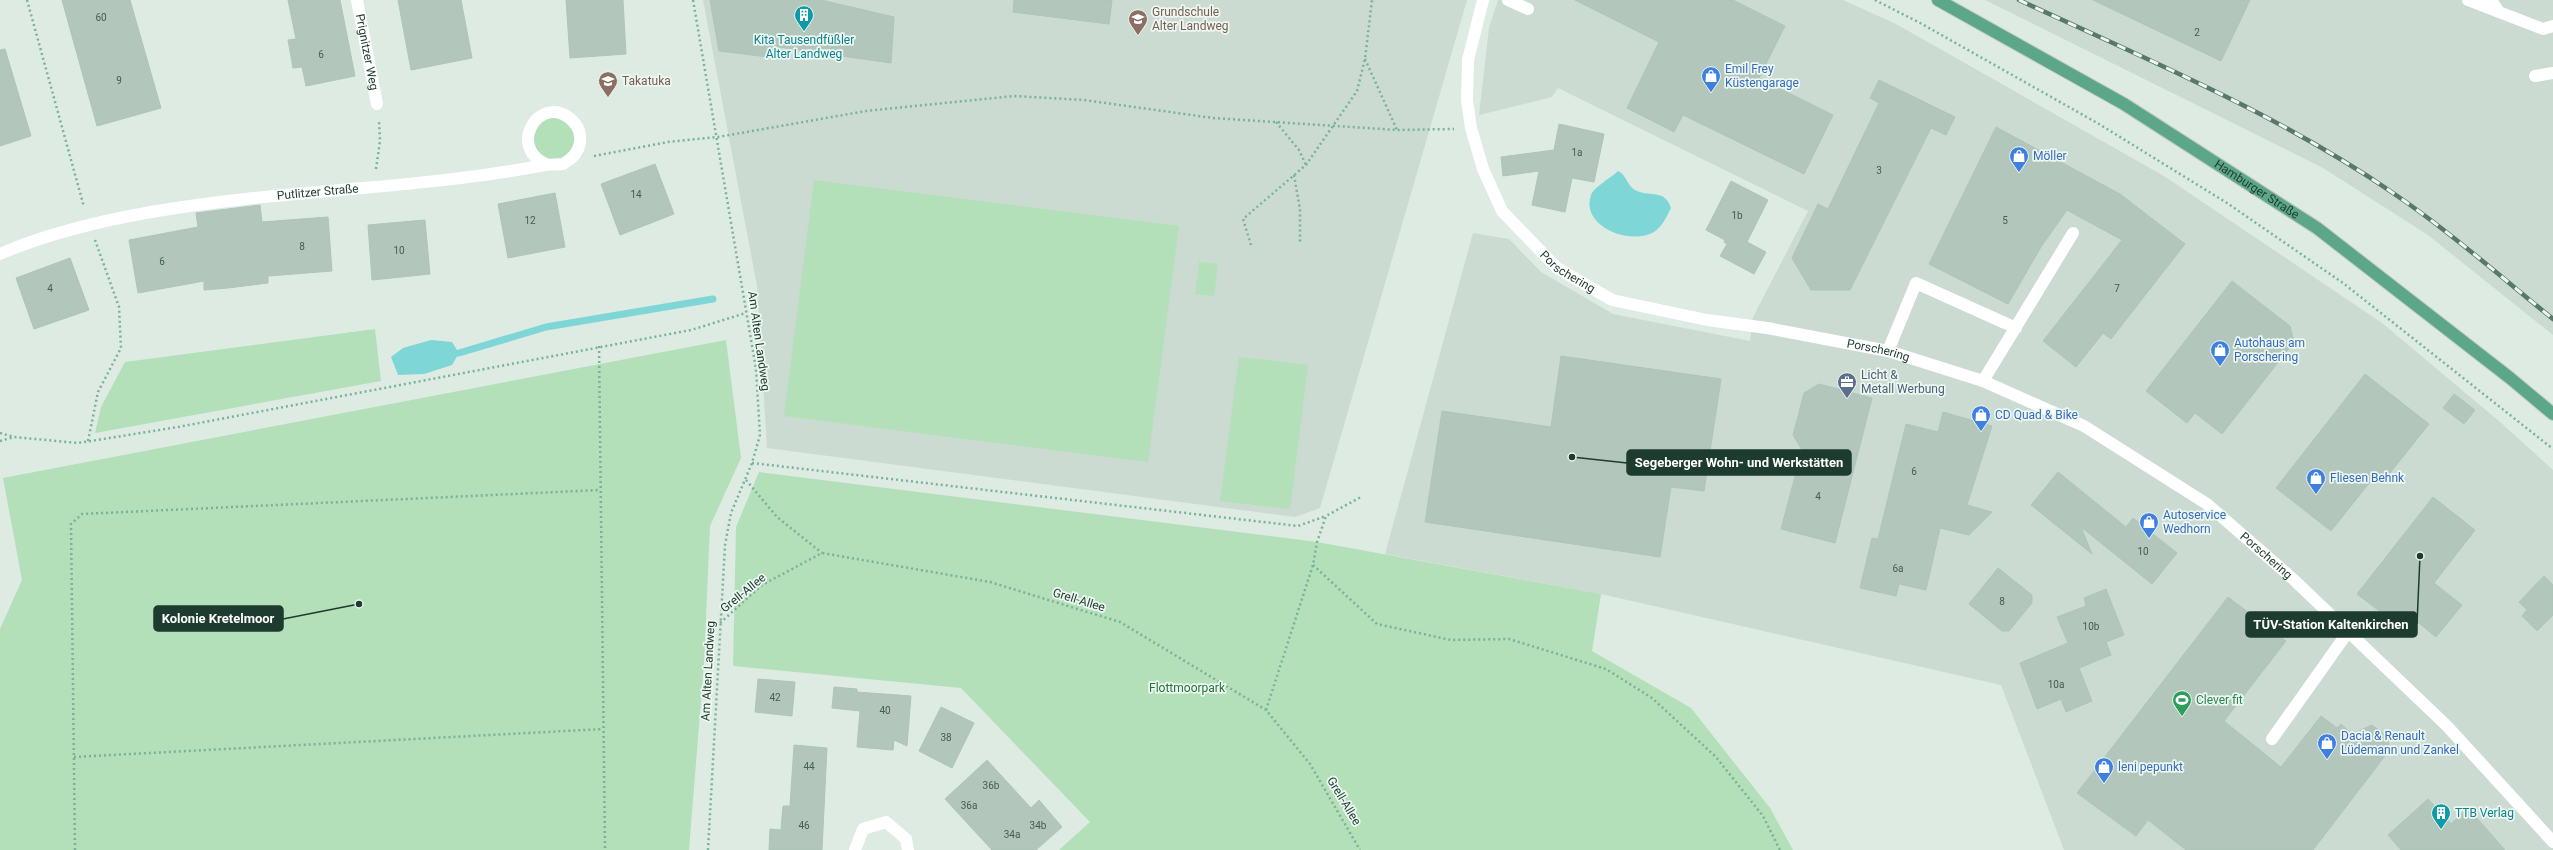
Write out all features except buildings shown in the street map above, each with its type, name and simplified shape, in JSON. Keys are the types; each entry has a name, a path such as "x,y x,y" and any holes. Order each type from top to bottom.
{"main road":[{"name":"Hamburger Straße","path":"1938,0 2124,104 2317,228 2510,378 2553,414"}],"street":[{"name":"Prignitzer Weg","path":"357,0 377,104"},
{"name":"Porschering","path":"1483,0 1468,60 1467,100 1471,128 1483,169 1502,211 1557,268 1612,300 1707,320 1767,328 1888,351 1983,382 2084,426 2207,504 2293,579 2447,726 2553,842"},
{"path":"1508,0 1528,8"},
{"path":"2468,0 2543,29 2553,26"},
{"path":"2492,0 2498,12"},
{"path":"2535,76 2553,73"},
{"path":"548,165 533,156 527,141 530,127 535,120 548,113 565,115 577,126 580,142 579,149 570,160"},
{"name":"Putlitzer Straße","path":"0,254 89,223 183,206 262,196 514,172 548,165 563,164 570,160"},
{"path":"1983,382 2073,233"},
{"path":"1888,351 1916,283 2016,328"},
{"path":"2272,739 2348,632"},
{"path":"855,850 863,829 886,822 906,839 908,850"}],"path":[{"path":"27,0 89,223 119,307 122,348 98,392 88,441"},
{"name":"Am Alten Landweg","path":"693,0 718,137 756,369 760,435 746,480 732,513 725,545 719,624 708,850"},
{"path":"1251,245 1243,219 1306,165 1357,91 1365,59 1372,0"},
{"path":"1875,0 1922,24 2099,124 2227,203 2343,283 2553,449"},
{"path":"1365,59 1397,130"},
{"path":"570,160 668,142 718,137 866,111 1014,96 1084,100 1213,118 1397,130 1471,128"},
{"path":"368,187 377,166 379,154 377,104"},
{"path":"1276,122 1299,150 1306,165"},
{"path":"1294,174 1300,209 1300,244"},
{"path":"0,433 14,437 78,443 178,427 444,378 599,346 691,330 746,313"},
{"path":"599,346 605,850"},
{"path":"0,441 14,437"},
{"path":"752,463 1298,526 1326,516 1361,497"},
{"path":"746,480 777,517 822,553"},
{"path":"75,850 71,524 82,514 600,490"},
{"path":"1266,710 1313,565 1317,542 1326,516"},
{"name":"Grell-Allee","path":"719,624 762,586 822,553 990,582 1120,622 1266,710 1310,764 1360,850"},
{"path":"1313,565 1377,624 1451,640 1509,639 1606,669 1652,698 1716,757 1763,816 1780,850"},
{"path":"74,756 603,729"}],"shaded area":[{"path":"703,0 1467,0 1320,508 1295,517 767,448 757,286"},
{"path":"1498,0 1843,0 1896,24 2164,176 2382,323 2500,422 2553,470 2553,850 2064,850 2001,685 1601,594 1385,554 1473,233 1509,239 1541,272 1613,314 1750,341 1753,317 1808,211 1558,88 1552,97 1479,115 1489,28"},
{"path":"1985,0 2553,0 2553,335 2428,235 2323,168"}],"green space":[{"path":"565,115 580,142 563,162 533,155 535,120"},
{"path":"814,180 1179,226 1148,462 784,416"},
{"path":"1199,262 1218,264 1214,296 1195,294"},
{"path":"375,329 381,381 95,433 101,407 125,362"},
{"path":"726,340 741,458 710,526 704,663 689,850 0,850 0,629 22,580 3,478"},
{"path":"1239,357 1308,365 1290,509 1220,501"},
{"name":"Flottmoorpark","path":"759,472 1317,542 1601,594 1592,651 1691,708 1770,808 1793,850 1059,850 1090,822 961,688 733,666 736,527"}],"water":[{"path":"1618,171 1623,175 1631,187 1637,191 1661,196 1668,202 1671,208 1662,224 1654,232 1644,236 1621,235 1600,224 1593,216 1590,206 1591,195"},
{"path":"431,340 452,342 459,353 452,365 424,374 398,375 391,357 403,348"}],"waterway":[{"path":"459,353 546,327 713,299"}],"railway":[{"path":"2019,0 2210,89 2258,113 2349,164 2393,193 2434,223 2553,319"}],"place":[{"name":"Kita Tausendfüßler Alter Landweg","path":"804,32"},
{"name":"Grundschule Alter Landweg","path":"1138,36"},
{"name":"Emil Frey Küstengarage","path":"1711,93"},
{"name":"Takatuka","path":"608,98"},
{"name":"Möller","path":"2019,173"},
{"name":"Autohaus am Porschering","path":"2220,367"},
{"name":"Licht & Metall Werbung","path":"1847,399"},
{"name":"CD Quad & Bike","path":"1981,432"},
{"name":"Segeberger Wohn- und Werkstätten","path":"1572,457"},
{"name":"Fliesen Behnk","path":"2316,495"},
{"name":"Autoservice Wedhorn","path":"2149,539"},
{"name":"TÜV-Station Kaltenkirchen","path":"2420,556"},
{"name":"Kolonie Kretelmoor","path":"359,604"},
{"name":"Clever fit","path":"2182,717"},
{"name":"Dacia & Renault Lüdemann und Zankel","path":"2327,760"},
{"name":"leni pepunkt","path":"2104,784"},
{"name":"TTB Verlag","path":"2441,830"}]}
